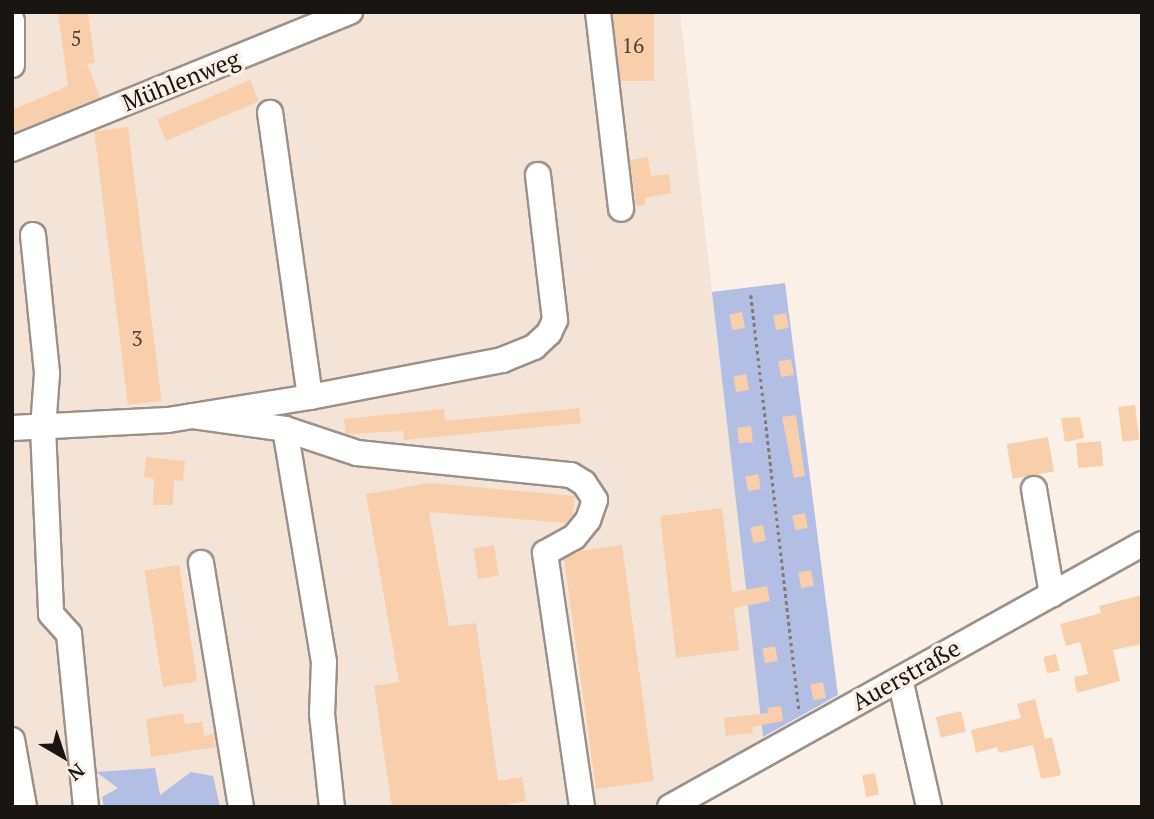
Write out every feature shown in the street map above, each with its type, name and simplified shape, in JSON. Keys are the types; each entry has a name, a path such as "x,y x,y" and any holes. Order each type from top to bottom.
{"street":[{"name":"Mühlenweg","path":"12,149 350,12"},
{"path":"598,12 621,209"},
{"path":"12,21 12,65"},
{"path":"270,113 310,397"},
{"path":"12,428 194,416 502,360 534,347 549,333 555,320 538,175"},
{"path":"33,235 47,374 43,428 51,614 69,634 86,807"},
{"path":"194,416 285,429 357,453 571,475 584,483 595,500 588,520 574,537 545,553 582,807"},
{"path":"285,429 324,662 322,714 332,807"},
{"path":"1034,489 1052,594"},
{"name":"Auerstraße","path":"670,807 1142,544"},
{"path":"201,563 240,807"},
{"path":"900,679 929,807"},
{"path":"12,740 24,807"}],"path":[{"path":"751,295 802,733"}],"shaded area":[{"path":"12,12 680,12 764,744 653,807 12,807"},
{"path":"785,283 838,695 763,737 712,292"},
{"path":"155,768 160,795 191,772 213,776 220,807 104,807 102,797 118,788 96,772"}],"building":[{"path":"58,12 88,12 95,63 87,64 100,97 12,133 12,110 68,86"},
{"path":"613,12 654,12 654,81 613,81"},
{"path":"250,80 259,101 166,141 157,119"},
{"path":"128,127 162,401 128,405 94,131"},
{"path":"648,157 651,176 669,174 671,193 645,198 645,205 636,206 630,160"},
{"path":"742,312 745,328 732,330 729,314"},
{"path":"786,313 789,328 776,330 773,315"},
{"path":"791,359 794,375 781,377 778,361"},
{"path":"746,374 749,390 736,392 733,376"},
{"path":"1135,405 1139,440 1122,442 1118,407"},
{"path":"579,408 581,423 404,440 403,431 346,434 344,419 444,409 445,421"},
{"path":"796,415 805,476 794,478 782,417"},
{"path":"1080,417 1084,438 1065,442 1061,418"},
{"path":"751,426 753,442 739,444 737,428"},
{"path":"1048,437 1054,471 1013,479 1007,444"},
{"path":"1101,441 1103,466 1078,468 1076,443"},
{"path":"146,457 185,461 183,481 174,480 173,505 153,505 154,479 144,477"},
{"path":"758,474 761,489 748,491 745,476"},
{"path":"430,483 575,496 573,514 566,523 429,512 449,626 476,623 498,781 522,777 526,801 494,807 392,807 374,686 399,682 366,494"},
{"path":"722,508 732,592 767,586 770,601 734,608 739,650 676,658 660,516"},
{"path":"805,513 808,528 795,530 792,515"},
{"path":"763,525 766,541 753,543 750,527"},
{"path":"494,545 499,576 478,579 473,548"},
{"path":"622,545 654,781 596,789 564,559 580,551"},
{"path":"179,565 197,682 163,687 144,570"},
{"path":"811,570 814,586 801,588 798,572"},
{"path":"1142,595 1142,644 1113,650 1120,681 1077,693 1074,677 1088,674 1080,642 1066,646 1060,624 1101,613 1099,606"},
{"path":"775,646 778,661 765,663 762,648"},
{"path":"1056,654 1060,671 1047,673 1043,657"},
{"path":"823,682 826,698 813,700 810,684"},
{"path":"1035,699 1045,739 1052,737 1061,775 1041,779 1033,745 999,753 997,747 976,753 971,730 1021,718 1017,704"},
{"path":"781,706 783,721 752,727 753,733 726,736 724,718 768,713 767,708"},
{"path":"961,711 966,731 941,738 936,717"},
{"path":"183,713 185,724 202,722 204,736 214,734 216,747 151,757 146,719"},
{"path":"875,773 879,795 866,797 862,775"}]}
